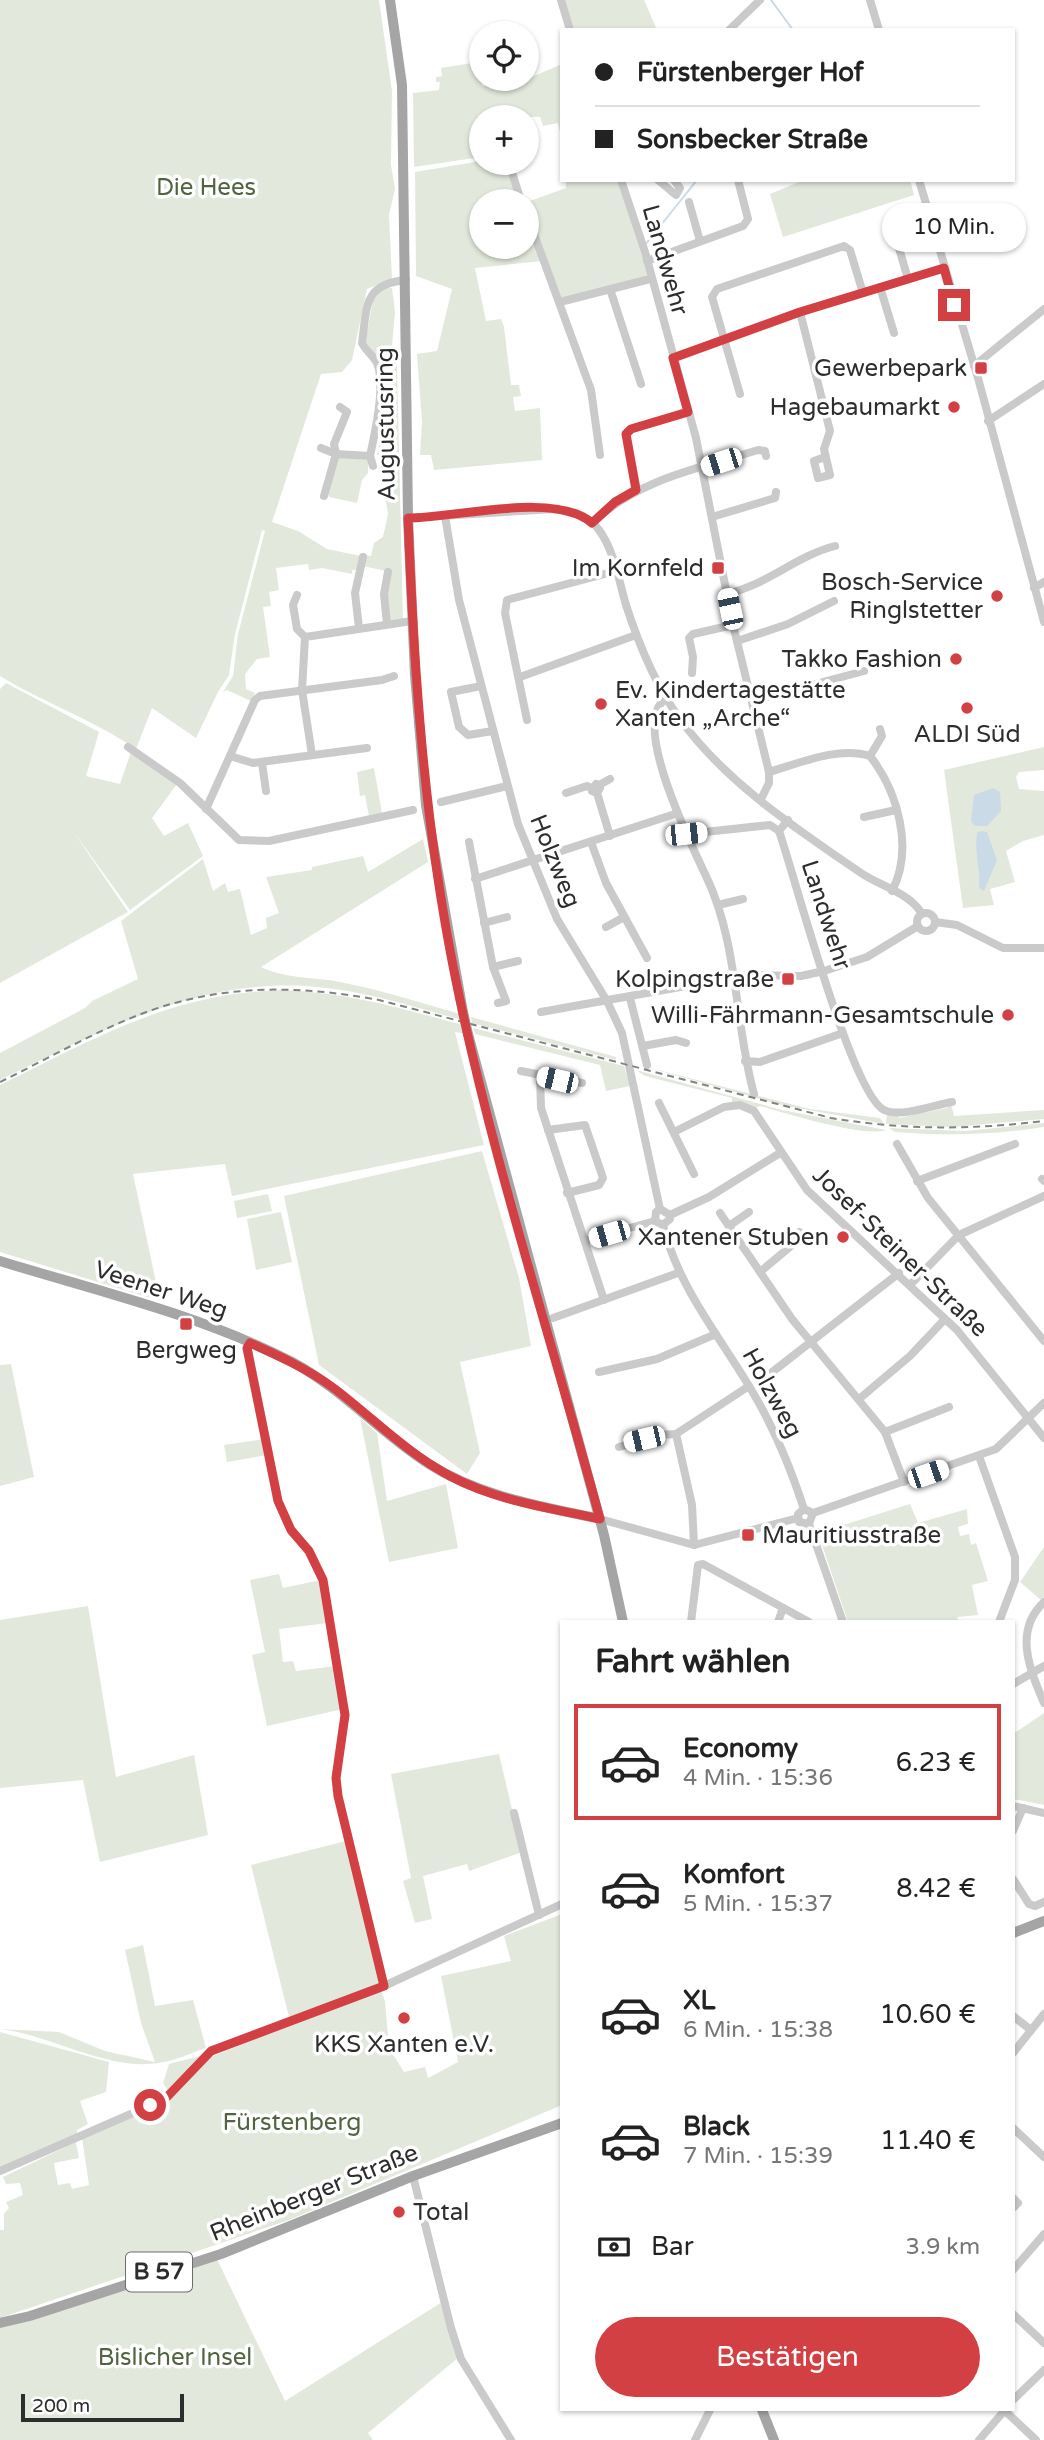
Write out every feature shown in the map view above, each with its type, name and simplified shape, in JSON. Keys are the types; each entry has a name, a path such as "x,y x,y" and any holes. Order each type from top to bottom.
{"main road":[{"name":"Augustusring","path":"390,0 402,85 408,518 412,621 424,788 468,1034 600,1519 623,1620"},
{"name":"Veener Weg","path":"0,1261 187,1319 250,1343 299,1366 331,1386 409,1450 451,1477 502,1497 600,1519"},
{"path":"1015,1932 1044,1921"},
{"name":"Rheinberger Straße","path":"0,2323 30,2316 221,2254 413,2176 560,2124"},
{"path":"762,2411 774,2440"}],"street":[{"path":"561,0 569,28"},
{"path":"731,28 760,0"},
{"path":"870,0 878,28"},
{"name":"Landwehr","path":"622,182 647,261 702,468 733,625 769,772 769,783 761,800"},
{"path":"660,182 676,195 680,189 675,182"},
{"path":"647,261 700,241 704,242 746,223 747,214 739,182"},
{"path":"920,182 1044,604"},
{"path":"689,202 700,241"},
{"path":"894,231 908,278"},
{"path":"740,394 712,297 716,289 836,246 850,250 863,293"},
{"path":"539,247 591,390 600,455"},
{"path":"673,358 800,312 944,268"},
{"path":"560,302 650,279"},
{"path":"373,466 370,456 377,416 379,376 378,365 362,343 369,298 383,284 406,280"},
{"path":"880,287 894,333"},
{"path":"610,289 641,384"},
{"path":"974,366 1044,309"},
{"path":"800,312 828,421 829,439 824,449 825,457"},
{"path":"990,420 1044,384"},
{"path":"324,496 336,454 334,443 347,412 340,407"},
{"path":"636,490 626,434 631,429 688,412"},
{"path":"321,448 336,454 370,456"},
{"path":"592,523 615,502 636,490 758,450 765,452 766,456"},
{"path":"712,517 775,498 776,492"},
{"path":"408,518 553,509 579,513 592,523 604,538 636,635 666,699 719,764 761,800 864,875 914,902 922,914"},
{"name":"Holzweg","path":"445,516 459,600 507,786 532,861 567,937 607,1001 625,1045 660,1209"},
{"path":"726,593 758,585 816,551 835,546"},
{"path":"359,628 355,593 363,557"},
{"path":"527,720 505,612 507,600 616,571"},
{"path":"387,624 384,594 388,572"},
{"path":"1039,585 1044,622"},
{"path":"297,595 293,605 297,629 305,636 412,621"},
{"path":"737,641 788,624 834,601"},
{"path":"692,673 693,657 689,639 693,634 733,625"},
{"path":"520,677 636,635"},
{"path":"305,636 302,690 312,755"},
{"path":"752,701 864,671"},
{"path":"206,809 255,700 394,676"},
{"path":"481,686 451,692 459,727 468,735 493,730"},
{"path":"666,699 655,707 653,714 659,751 676,814 718,905 735,977 745,1061 754,1094"},
{"path":"870,756 882,736 880,729"},
{"path":"128,747 180,783 239,840 252,842 413,810"},
{"path":"230,756 246,762 262,762 367,748"},
{"path":"769,772 837,754 851,752 870,756 885,778 896,810 902,860 892,891"},
{"path":"262,762 266,791"},
{"path":"596,789 610,779"},
{"path":"441,802 507,786"},
{"path":"566,793 587,786 596,789"},
{"path":"596,789 610,836"},
{"path":"864,817 896,810"},
{"path":"475,879 676,814"},
{"path":"686,834 770,825 779,831 788,820"},
{"name":"Landwehr","path":"779,831 843,1033 862,1080 883,1109 897,1112 952,1102"},
{"path":"469,842 493,967 505,1001"},
{"path":"591,842 624,917 647,958"},
{"path":"718,905 743,900"},
{"path":"918,926 918,918 922,914 931,914 935,922"},
{"path":"484,923 507,917"},
{"path":"606,927 624,917"},
{"path":"918,926 928,931 935,922"},
{"path":"935,922 957,925 1003,948 1044,948"},
{"path":"541,1012 735,977 801,976 824,971 867,957 918,926"},
{"path":"493,967 517,961"},
{"path":"630,998 647,1065"},
{"path":"745,1061 755,1063 786,1055 843,1033"},
{"path":"643,1046 676,1040 686,1043"},
{"path":"521,1071 582,1083"},
{"path":"540,1076 538,1091 548,1130 604,1300"},
{"path":"659,1103 694,1174"},
{"name":"Josef-Steiner-Straße","path":"674,1132 714,1111 740,1105 757,1113 780,1153 807,1190 911,1284 945,1319 1044,1438"},
{"path":"548,1130 585,1125 603,1178 599,1185 567,1193"},
{"path":"897,1144 917,1181 1044,1341"},
{"path":"917,1181 1015,1144"},
{"path":"586,1240 670,1219 670,1215 709,1196 780,1153"},
{"path":"911,1284 959,1235 1044,1196"},
{"path":"659,1223 654,1216 660,1209 670,1215"},
{"path":"729,1226 749,1212"},
{"path":"720,1213 810,1341 885,1432 904,1482"},
{"name":"Holzweg","path":"659,1223 678,1273 749,1386 776,1436 808,1511"},
{"path":"760,1272 797,1241 799,1232"},
{"path":"553,1318 678,1273"},
{"path":"771,1373 899,1273"},
{"path":"859,1399 910,1356 945,1319"},
{"path":"599,1372 657,1359 716,1334"},
{"path":"250,1343 247,1348 278,1501 291,1530 309,1551 323,1580 345,1715 337,1770 338,1796 384,1986"},
{"path":"619,1447 659,1435 676,1434 749,1386"},
{"path":"600,1519 694,1545 798,1518 808,1511 904,1482 996,1449 1044,1403"},
{"path":"885,1432 949,1407"},
{"path":"676,1434 692,1505 694,1545"},
{"path":"979,1456 1015,1557 1015,1580 1000,1620"},
{"path":"808,1511 809,1524 842,1620"},
{"path":"798,1518 802,1524 809,1524"},
{"path":"691,1620 698,1564 718,1571 805,1620"},
{"path":"1044,1602 1033,1617 1025,1645 1031,1674 1044,1703"},
{"path":"779,1620 783,1608"},
{"path":"1015,1684 1044,1666"},
{"path":"1018,1807 1044,1813"},
{"path":"514,1813 539,1915"},
{"path":"1015,1882 1029,1904 1035,1906 1044,1902"},
{"path":"0,2171 165,2099 211,2051 384,1986 560,1905"},
{"path":"1015,2050 1044,2014"},
{"path":"1015,2018 1031,2030"},
{"path":"1015,2130 1044,2157"},
{"path":"413,2176 461,2359 511,2440"},
{"path":"1015,2268 1044,2234"},
{"path":"1015,2316 1044,2343"},
{"path":"1015,2398 1044,2370"},
{"path":"695,2440 710,2411"},
{"path":"979,2440 1003,2411"},
{"path":"1005,2411 1036,2440"}],"green space":[{"name":"Die Hees","path":"0,0 379,0 392,91 391,165 395,189 389,215 392,279 367,289 352,360 342,372 321,374 272,522 298,531 327,549 361,556 357,570 352,570 352,574 322,568 309,570 308,564 276,568 279,590 269,592 271,606 263,607 270,657 257,659 245,674 246,689 255,693 251,701 227,690 223,692 233,676 238,634 265,531 262,530 235,634 229,675 196,738 152,708 136,749 0,676"},
{"path":"562,0 644,0 656,28 571,28"},
{"path":"469,63 469,91 539,91 539,74 560,65 560,132 558,123 543,126 539,117 539,105 469,105 469,159 414,167 413,93 439,90 440,82 436,82 436,77 442,76 441,68"},
{"path":"469,163 469,175 511,175 516,189 469,189 469,259 539,259 539,251 543,261 475,268 486,321 501,319 504,327 511,385 519,385 521,396 513,397 515,411 540,408 542,460 434,470 431,455 420,455 422,422 417,354 437,351 452,289 416,276 415,172"},
{"path":"566,182 618,182 648,274 561,298 539,242 539,198 566,188"},
{"path":"799,182 911,182 914,195 783,237 770,194"},
{"path":"384,288 392,288 395,312 392,346 397,367 403,619 389,620 386,598 390,572 363,566 365,555 371,556 374,543 383,537 388,514 382,475 379,471 381,457 377,455 382,430 378,430 382,368 365,343 373,300"},
{"path":"336,457 368,460 368,473 362,480 357,503 329,497"},
{"path":"6,683 99,732 86,776 120,784 131,752 177,784 152,818 164,836 188,823 203,856 130,910 73,831 128,912 0,983 0,689"},
{"path":"1044,747 1044,770 1019,772 1016,777 1019,789 1044,791 1044,835 1023,841 1006,851 1015,882 990,889 994,905 963,908 944,770"},
{"path":"374,768 382,813 369,816 365,795 360,796 357,772"},
{"path":"423,839 428,862 261,967 287,975 335,981 382,992 460,1014 462,1020 390,1000 335,989 274,986 232,990 152,1011 76,1043 0,1080 0,1053 85,1008 92,1001 138,979 121,921 203,859 213,891 225,883 228,892 240,889 251,935 267,928 266,918 279,913 266,877 312,870 312,867 363,856 368,872"},
{"path":"283,990 352,998 463,1025 466,1034 455,1032 484,1145 232,1196 225,1164 133,1174 160,1301 0,1252 0,1085 103,1035 170,1009 205,999"},
{"path":"471,1017 616,1057 616,1060 472,1023"},
{"path":"473,1028 624,1066 630,1086 606,1091 600,1065 475,1034"},
{"path":"635,1064 810,1109 880,1118 884,1124 782,1105"},
{"path":"636,1070 782,1110 886,1130 875,1132 843,1128 760,1106 755,1108 732,1102 732,1098 645,1076"},
{"path":"947,1104 952,1107 954,1116 1044,1110 1044,1119 952,1127 886,1124 887,1113 898,1114 899,1118 947,1108"},
{"path":"1044,1123 1044,1127 970,1134 895,1132 889,1128 965,1131"},
{"path":"482,1151 519,1278 531,1346 460,1362 480,1453 467,1474 319,1365 284,1196"},
{"path":"268,1194 272,1211 237,1218 234,1201"},
{"path":"281,1212 292,1262 256,1270 247,1219"},
{"path":"11,1364 34,1477 0,1486 0,1365"},
{"path":"360,1418 377,1433 387,1501 446,1484 458,1548 389,1562"},
{"path":"264,1439 267,1455 227,1462 224,1445"},
{"path":"910,1504 918,1523 967,1509 968,1524 958,1527 960,1536 969,1534 971,1545 976,1543 988,1581 972,1585 978,1615 957,1617 958,1620 847,1620 818,1533"},
{"path":"1044,1547 1044,1597 1041,1600 1020,1582"},
{"path":"279,1574 283,1588 321,1580 328,1623 279,1629 283,1662 293,1661 296,1671 336,1666 343,1709 267,1726 252,1655 265,1652 250,1580"},
{"path":"88,1606 116,1777 194,1755 208,1835 100,1862 83,1780 0,1788 0,1620"},
{"path":"1044,1713 1044,1805 1015,1799 1015,1733"},
{"path":"499,1754 522,1852 469,1871 467,1864 423,1876 432,1919 415,1923 403,1881 411,1878 391,1774"},
{"name":"Fürstenberg","path":"346,1841 381,1979 378,1983 385,2001 389,2048 404,2072 425,2067 428,2078 458,2062 441,1976 511,1961 504,1936 560,1915 560,2106 289,2220 0,2318 0,2230 4,2230 4,2214 9,2208 6,2202 23,2195 20,2183 6,2184 3,2177 76,2142 79,2158 54,2163 58,2185 70,2183 72,2189 89,2185 82,2138 152,2108 206,2059 291,2025 251,1865"},
{"path":"143,1945 155,2006 193,2000 206,2048 165,2062 139,2064 99,2057 0,2029 59,2032 105,2051 155,2062 141,2023 125,1950"},
{"path":"0,2032 109,2062 106,2092 80,2101 88,2124 77,2130 77,2134 0,2170"},
{"path":"204,2055 168,2091 163,2083 169,2064"},
{"name":"Bislicher Insel","path":"216,2257 285,2401 442,2302 459,2357 368,2433 373,2440 0,2440 0,2327 34,2320"}],"water":[{"path":"993,788 1000,792 1001,811 987,826 975,826 971,821 974,795"},
{"path":"987,832 997,860 984,891 979,888 976,848 977,833"}],"waterway":[{"path":"771,0 792,28"},
{"path":"645,245 695,182"}],"railway":[{"path":"0,1082 106,1029 171,1004 223,993 301,990 379,1000 831,1118 885,1125 937,1127 1044,1121"}],"place":[{"name":"Gewerbepark","path":"981,368"},
{"name":"Hagebaumarkt","path":"954,407"},
{"name":"Im Kornfeld","path":"718,568"},
{"name":"Bosch-Service Ringlstetter","path":"997,596"},
{"name":"Takko Fashion","path":"956,659"},
{"name":"Ev. Kindertagestätte Xanten „Arche“","path":"601,704"},
{"name":"ALDI Süd","path":"967,708"},
{"name":"Kolpingstraße","path":"788,979"},
{"name":"Willi-Fährmann-Gesamtschule","path":"1008,1015"},
{"name":"Xantener Stuben","path":"843,1237"},
{"name":"Bergweg","path":"186,1324"},
{"name":"Mauritiusstraße","path":"748,1535"},
{"name":"KKS Xanten e.V.","path":"404,2018"},
{"name":"Total","path":"399,2212"}],"route":[{"path":"150,2105 165,2099 211,2051 384,1986 338,1796 336,1778 344,1729 344,1697 323,1580 309,1551 291,1530 278,1501 247,1348 250,1343 299,1366 331,1386 409,1450 451,1477 502,1497 600,1519 487,1109 454,973 424,788 412,621 408,518 510,510 566,509 579,513 592,523 615,502 636,490 626,434 631,429 688,412 673,358 800,312 944,268 954,305"}]}
